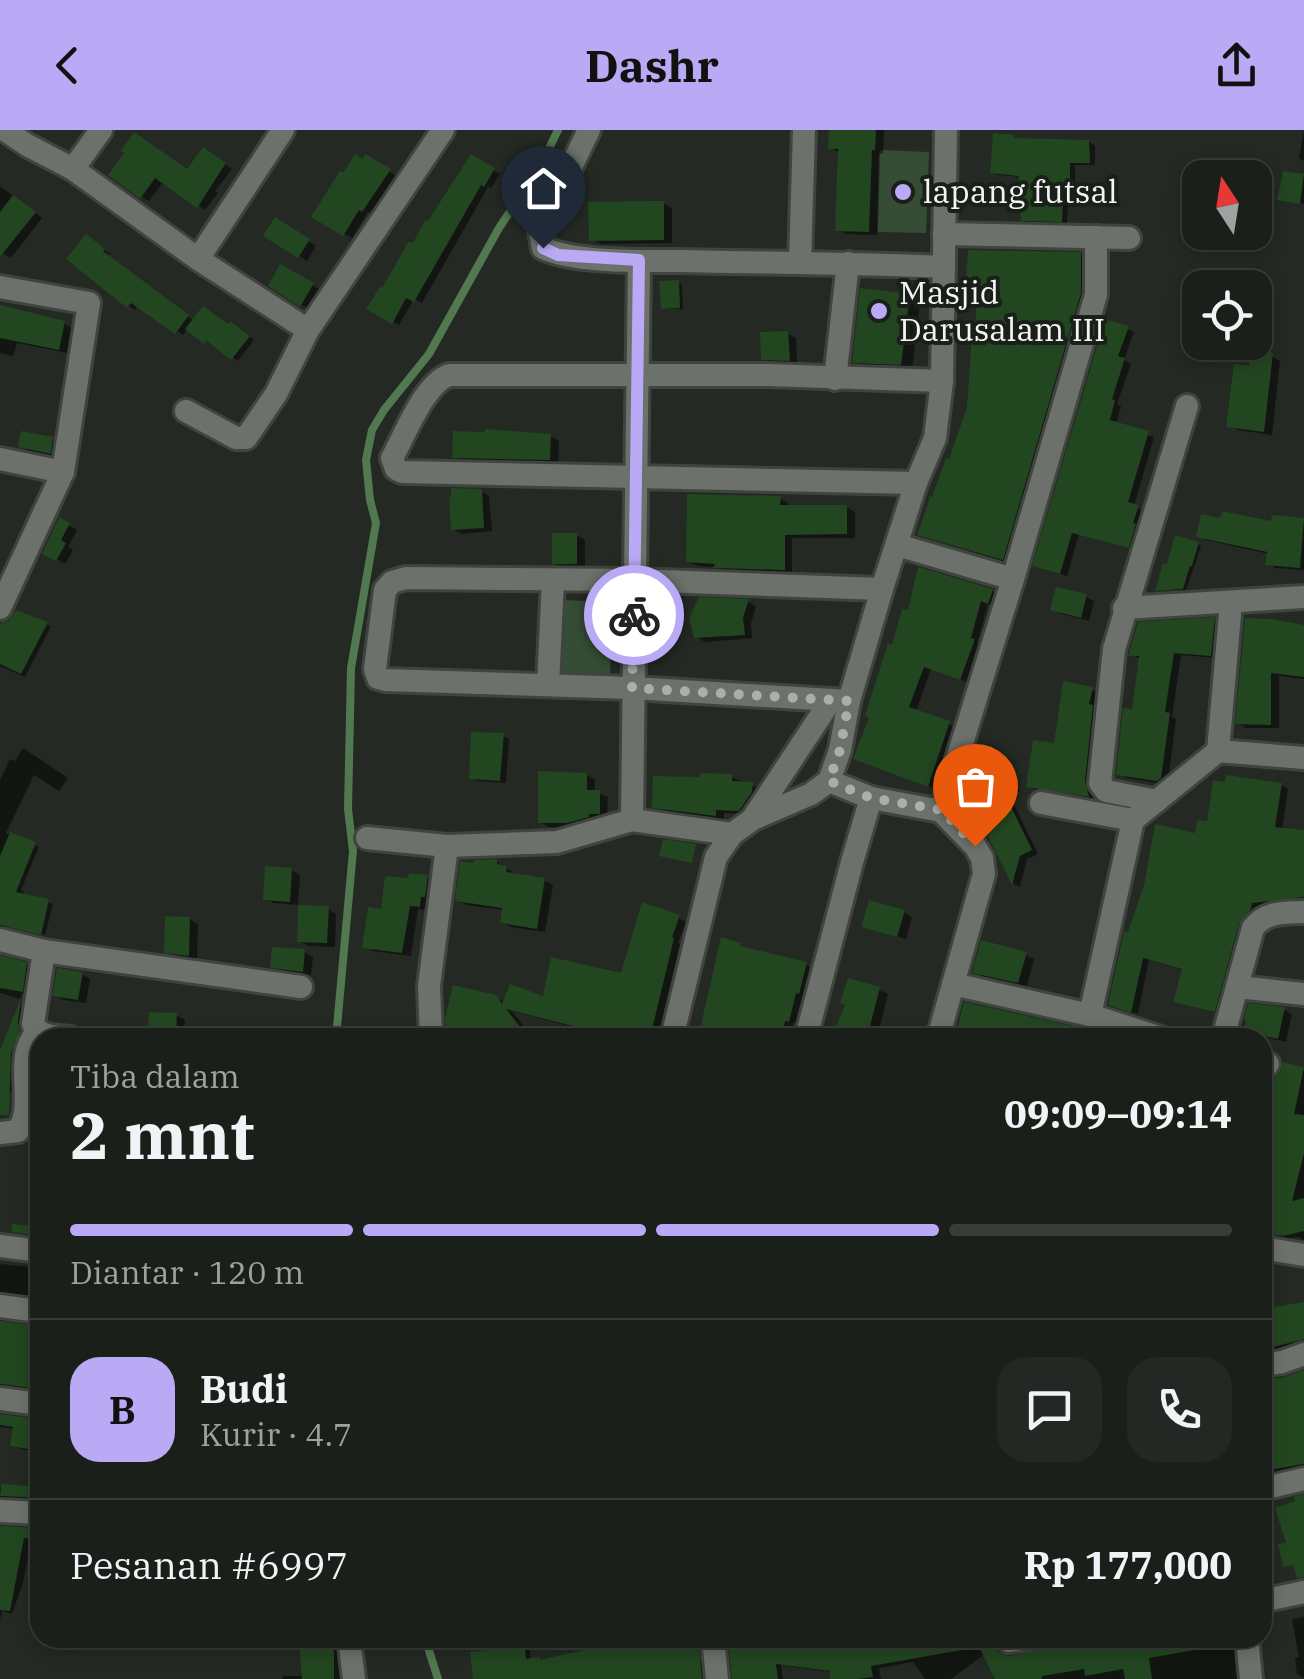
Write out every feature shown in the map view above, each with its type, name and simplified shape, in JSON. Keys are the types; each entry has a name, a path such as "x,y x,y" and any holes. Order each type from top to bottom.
{"street":[{"path":"5,130 74,170 198,259 308,330"},
{"path":"74,170 101,130"},
{"path":"198,259 283,130"},
{"path":"186,411 236,438 246,438 276,394 308,330 444,130"},
{"path":"588,130 540,232 543,248 558,255 944,267"},
{"path":"800,263 804,130"},
{"path":"753,819 840,700 934,438 942,381 946,130"},
{"path":"944,234 1129,238"},
{"path":"942,810 1096,295 1096,237"},
{"path":"632,820 639,260"},
{"path":"835,379 848,262"},
{"path":"0,287 89,303 63,472 0,608"},
{"path":"916,483 402,472 396,469 392,458 430,389 449,374 768,375 942,381"},
{"path":"1157,801 1106,791 1100,782 1114,649 1187,406"},
{"path":"0,459 63,472"},
{"path":"897,545 1013,579"},
{"path":"840,700 385,680 378,678 375,669 385,590 392,582 406,578 634,580 882,589"},
{"path":"548,686 552,580"},
{"path":"1124,608 1304,597"},
{"path":"1218,752 1231,603"},
{"path":"674,1028 716,857 732,834 753,819 811,794 829,781 840,750 840,700"},
{"path":"1090,1015 1133,820 1218,752 1304,758"},
{"path":"829,781 871,798 942,810 982,858 984,874 941,1028"},
{"path":"809,1028 871,798"},
{"path":"1041,803 1133,820"},
{"path":"367,838 447,846 557,842 632,820 732,834"},
{"path":"431,1028 429,986 447,846"},
{"path":"1226,1028 1253,928 1261,917 1304,912"},
{"path":"0,940 44,951 301,987"},
{"path":"35,1028 44,951"},
{"path":"953,984 1130,1028"},
{"path":"1237,986 1304,994"},
{"path":"0,1132 18,1131 24,1122 25,1065 30,1043"},
{"path":"0,1246 30,1250"},
{"path":"1272,1250 1304,1255"},
{"path":"0,1306 30,1310"},
{"path":"1272,1363 1304,1354"},
{"path":"0,1399 30,1403"},
{"path":"1272,1487 1304,1479"},
{"path":"0,1511 30,1512"},
{"path":"1272,1598 1304,1592"},
{"path":"350,1648 354,1679"},
{"path":"713,1648 717,1679"},
{"path":"1249,1648 1251,1679"}],"green space":[{"name":"lapang futsal","path":"880,150 929,152 926,233 878,232"},
{"path":"562,600 613,602 610,674 560,673"}],"building":[{"path":"829,130 876,130 869,232 835,231 838,149 828,149"},
{"path":"134,132 187,169 203,147 226,163 197,208 155,178 140,199 108,175"},
{"path":"993,133 1013,138 1089,140 1090,163 1070,163 1070,182 1064,181 1062,222 1021,221 1019,176 990,173"},
{"path":"355,154 363,159 365,154 391,169 343,236 311,217"},
{"path":"471,154 495,168 484,187 481,185 414,302 406,298 392,324 366,309"},
{"path":"1283,171 1304,174 1300,204 1277,200"},
{"path":"13,195 36,212 0,257 0,212"},
{"path":"664,201 664,240 589,241 588,202"},
{"path":"275,217 310,239 298,258 263,236"},
{"path":"86,234 189,315 175,334 131,303 127,308 66,259"},
{"path":"968,250 1081,252 1081,293 1003,560 917,535 967,407 977,290 965,290"},
{"path":"280,264 314,283 300,307 268,286"},
{"path":"679,280 680,308 661,309 659,281"},
{"path":"860,288 910,294 901,365 852,363"},
{"path":"0,305 65,321 59,350 0,338"},
{"path":"203,306 250,336 231,360 185,329"},
{"path":"1105,319 1129,326 1118,356 1125,358 1110,420 1149,431 1128,502 1139,505 1133,523 1136,524 1129,548 1072,533 1060,574 1032,566"},
{"path":"788,331 790,361 761,360 760,332"},
{"path":"1273,353 1264,432 1226,427 1234,364 1249,366 1249,360 1272,360"},
{"path":"21,431 53,437 51,454 18,447"},
{"path":"453,431 551,434 550,460 452,458"},
{"path":"451,488 482,489 484,528 451,530"},
{"path":"687,494 781,496 780,505 847,505 847,534 785,535 785,570 713,568 715,564 686,562"},
{"path":"1222,511 1271,521 1272,515 1304,518 1300,568 1265,565 1267,552 1196,537 1201,514 1220,518"},
{"path":"59,517 70,523 61,540 66,543 56,561 42,554"},
{"path":"552,533 577,533 577,564 552,564"},
{"path":"1175,535 1199,542 1192,566 1183,589 1155,591 1163,563 1167,564"},
{"path":"918,567 993,589 988,604 981,601 971,638 975,639 960,680 924,667 909,707 950,721 928,787 853,759 869,718 865,716 888,643 892,645 902,609 908,610"},
{"path":"1056,587 1087,594 1081,618 1050,610"},
{"path":"699,597 749,599 743,618 745,635 694,638 689,618"},
{"path":"16,610 48,622 21,674 0,664 1,623"},
{"path":"1215,617 1211,656 1174,653 1161,778 1157,781 1116,775 1123,708 1132,709 1139,656 1128,656 1138,622"},
{"path":"1245,618 1304,625 1304,677 1271,673 1271,725 1235,724"},
{"path":"1063,681 1093,687 1085,781 1089,797 1026,787 1033,740 1054,743"},
{"path":"471,732 504,733 500,781 469,779"},
{"path":"991,745 1015,790 1002,788 1032,850 1020,856 1012,885 969,798 994,786 981,784 971,766 974,754"},
{"path":"538,771 587,773 587,790 600,790 600,814 567,823 538,823"},
{"path":"700,773 732,774 732,781 753,782 752,792 739,811 716,810 716,816 652,808 653,776 699,777"},
{"path":"1226,775 1282,783 1275,827 1304,830 1304,897 1252,903 1239,924 1215,1012 1173,1002 1182,969 1143,958 1131,1013 1108,1005 1124,931 1128,932 1144,885 1155,824 1195,833 1197,820 1207,821 1213,780 1225,782"},
{"path":"10,832 36,842 16,892 49,899 41,935 0,925 0,856"},
{"path":"663,839 696,844 692,863 659,856"},
{"path":"497,859 497,864 507,866 506,872 545,878 537,929 500,923 502,908 455,901 460,861"},
{"path":"265,866 292,868 290,902 263,900"},
{"path":"409,873 428,875 420,907 410,906 402,953 362,948 368,907 381,909 385,876 408,878"},
{"path":"869,900 905,910 897,937 861,927"},
{"path":"642,902 680,915 652,1028 580,1028 506,1009 521,1028 446,1028 453,985 496,995 502,1004 510,984 543,996 551,957 621,973"},
{"path":"298,905 329,906 327,943 297,942"},
{"path":"165,916 190,917 189,956 164,953"},
{"path":"721,937 741,943 740,946 807,962 799,994 796,993 784,1028 700,1028"},
{"path":"981,940 1027,952 1018,983 972,973"},
{"path":"272,947 305,949 303,972 270,968"},
{"path":"0,955 27,962 23,992 0,988"},
{"path":"57,968 83,972 78,1000 52,996"},
{"path":"848,978 880,987 870,1028 835,1028 845,1005 840,1003"},
{"path":"21,998 20,1031 11,1054 9,1115 0,1115 0,1050"},
{"path":"964,1002 1081,1028 958,1028"},
{"path":"1248,1003 1285,1007 1278,1039 1272,1038 1272,1028 1245,1028"},
{"path":"149,1012 177,1013 176,1028 148,1028"},
{"path":"1283,1062 1304,1067 1294,1114 1304,1115 1304,1153 1292,1201 1304,1198 1304,1231 1283,1236 1272,1234 1272,1086"},
{"path":"12,1224 30,1226 30,1235 12,1232"},
{"path":"1304,1302 1304,1339 1272,1347 1272,1307"},
{"path":"0,1321 30,1325 30,1388 0,1384"},
{"path":"1304,1370 1304,1464 1272,1469 1272,1379"},
{"path":"0,1414 30,1418 30,1449 10,1446 13,1427 0,1425"},
{"path":"1,1484 30,1486 30,1498 0,1496"},
{"path":"1304,1494 1304,1577 1297,1578 1293,1565 1283,1567 1278,1544 1286,1543 1275,1508"},
{"path":"0,1526 30,1528 30,1538 24,1538 10,1611 0,1610"},
{"path":"300,1648 334,1648 334,1679 302,1679"},
{"path":"525,1648 526,1659 540,1660 585,1648 699,1648 702,1679 473,1679 470,1652"},
{"path":"729,1648 973,1648 871,1666 873,1677 830,1679 830,1671 776,1664 778,1679 732,1679"},
{"path":"980,1648 996,1648 1010,1656 1039,1648 1206,1648 1149,1658 1152,1679 1125,1679 1123,1669 1085,1676 1084,1669 1042,1679 995,1679"}],"waterway":[{"path":"337,1028 353,851 348,809 351,668 376,523 366,460 372,430 429,354 558,130"},
{"path":"428,1648 438,1679"}],"way so far":[{"path":"634,615 632,688 849,701 840,750 829,781 871,798 942,810 975,846"}],"place":[{"name":"lapang futsal","path":"903,192"},
{"name":"Masjid Darusalam III","path":"879,311"}],"route":[{"path":"543,248 558,255 639,260 634,615"}]}
